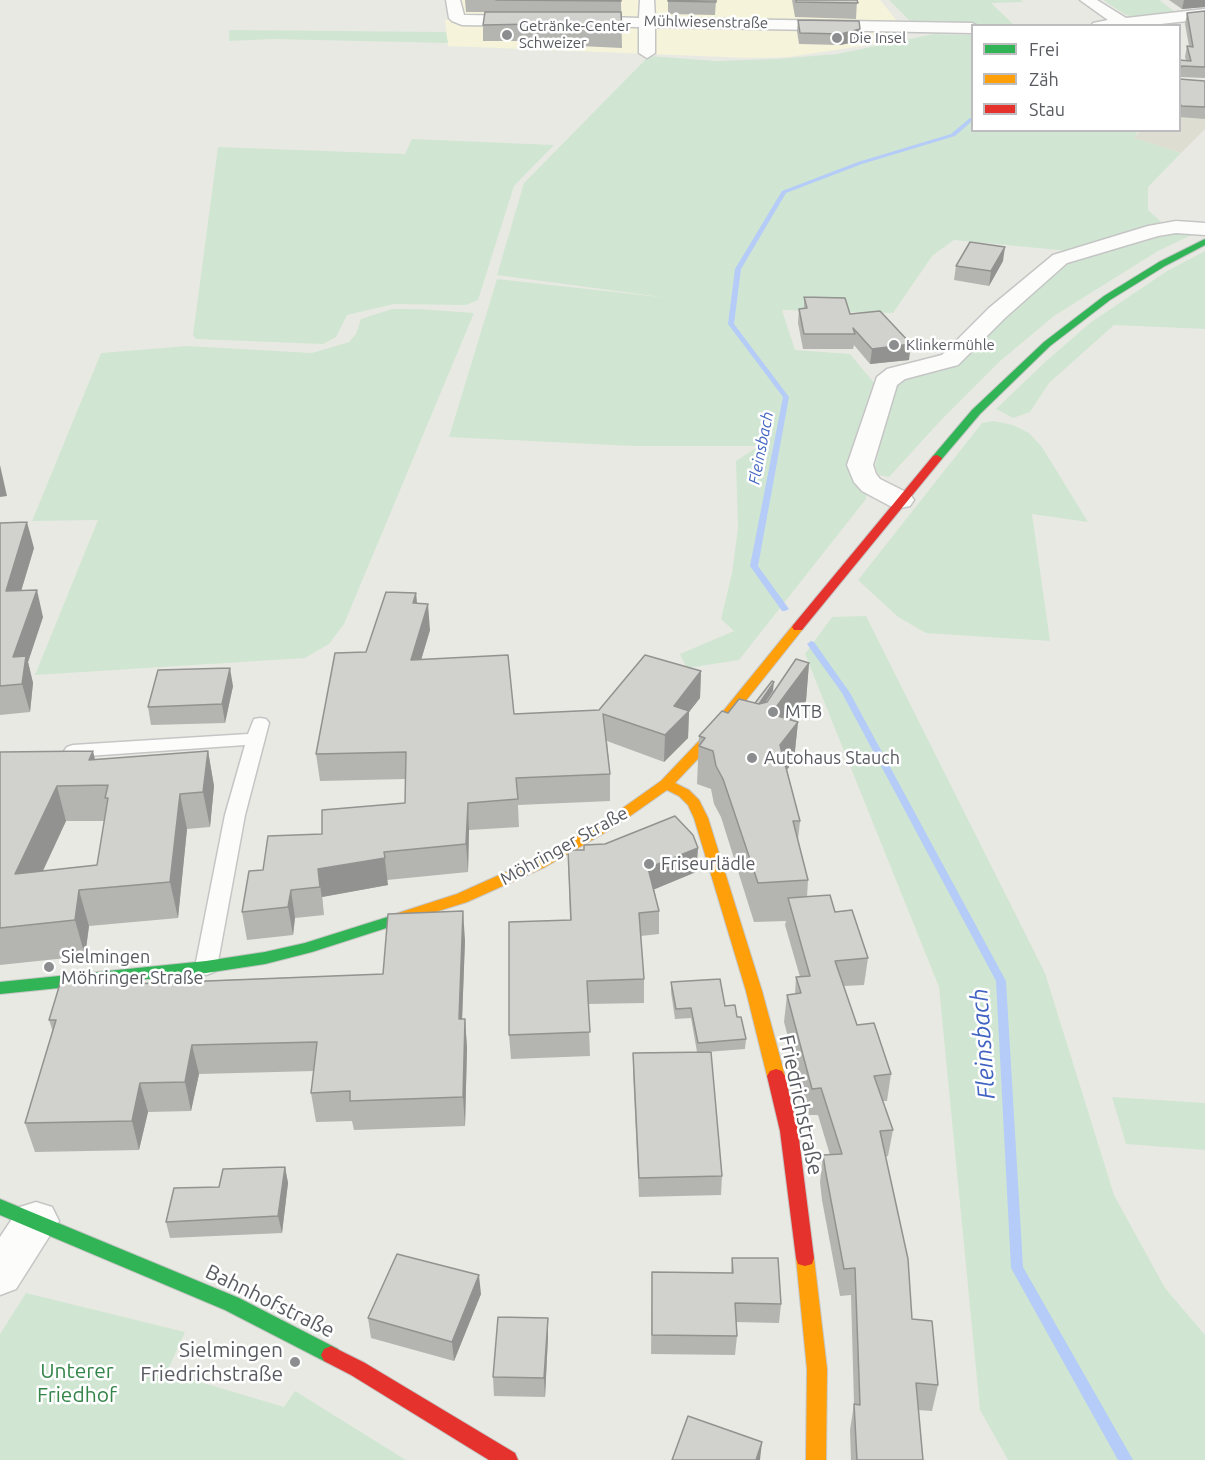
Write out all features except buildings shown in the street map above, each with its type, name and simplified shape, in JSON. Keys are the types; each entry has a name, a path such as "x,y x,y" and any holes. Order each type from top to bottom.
{"main road":[{"name":"Möhringer Straße","path":"0,988 206,967 265,958 306,948 462,898 501,882 583,840 618,819 666,784 720,724 900,500 976,412 1047,344 1107,298 1162,264 1205,242"},
{"name":"Friedrichstraße","path":"666,784 684,793 694,803 701,818 754,991 779,1087 790,1141 817,1370 819,1428 816,1460"},
{"name":"Bahnhofstraße","path":"18,1214 194,1287 290,1333 358,1369 508,1460"}],"street":[{"path":"453,0 457,18 478,21 547,21"},
{"path":"647,0 647,53"},
{"path":"1087,0 1123,23"},
{"path":"891,12 902,27"},
{"path":"1115,24 1161,22 1205,14"},
{"name":"Mühlwiesenstraße","path":"567,21 971,28"},
{"path":"900,500 871,485 863,476 860,465 886,382 896,374 950,360 997,313 1060,259 1155,230 1176,227 1205,229"},
{"path":"0,1275 18,1214"}],"lane":[{"path":"770,661 789,666"},
{"path":"720,724 741,730"},
{"path":"73,751 257,731 236,814 206,967"}],"shaded area":[{"path":"453,0 880,0 902,27 883,43 788,57 751,58 448,46 445,20 457,18"},
{"path":"1181,86 1205,91 1205,129 1181,153 1134,138 1139,132 1181,132"}],"green space":[{"path":"889,0 1021,0 1023,2 991,3 1013,24 971,25 921,23 909,20"},
{"path":"1103,0 1159,0 1178,14 1134,17 1126,15"},
{"path":"229,30 446,32 448,43 273,39 229,41"},
{"path":"934,34 971,35 971,132 1137,132 1134,138 1181,153 1148,187 1148,210 1166,226 1136,229 1069,251 954,240 932,256 893,313 782,310 795,350 850,354 875,384 866,499 739,660 687,668 680,654 734,631 721,619 732,573 738,528 736,461 759,446 633,446 449,437 497,279 669,298 497,275 524,183 649,56 716,61 837,54"},
{"path":"412,139 554,145 514,186 478,300 466,305 394,304 347,315 336,337 323,344 196,339 193,335 218,147 405,154"},
{"path":"1159,231 1198,232 1158,251 1054,316 999,362 889,477 879,475 875,468 893,388 903,379 951,365 1067,261"},
{"path":"1205,251 1205,329 1114,325 1049,383 1030,412 1013,418 996,409 1090,323 1167,271"},
{"path":"392,309 474,313 344,624 329,644 305,658 35,675 98,520 32,521 101,353 187,346 312,353 349,342 356,334 361,319"},
{"path":"994,421 1013,425 1029,433 1042,447 1088,522 1032,514 1050,641 926,633 898,617 858,580 982,423"},
{"path":"866,616 1045,973 1114,1195 1165,1288 1205,1335 1205,1460 1008,1460 980,1410 939,987 805,654 832,617"},
{"path":"1112,1097 1205,1103 1205,1150 1126,1144"},
{"name":"Unterer Friedhof","path":"26,1293 185,1332 167,1372 284,1407 295,1391 406,1460 0,1460 0,1334"}],"waterway":[{"name":"Fleinsbach","path":"785,609 754,566 786,397 731,324 738,269 784,192 860,163 953,135 971,120"},
{"name":"Fleinsbach","path":"811,644 846,693 1001,981 1017,1268 1126,1460"}],"traffic: fast":[{"path":"937,458 976,412 1047,344 1107,298 1162,264 1205,242"},
{"path":"0,988 206,967 265,958 306,948 397,919"},
{"path":"0,1207 232,1304 331,1355"}],"traffic: slow":[{"path":"397,919 462,898 540,863 608,825 666,784 704,744 798,627"},
{"path":"666,784 684,793 694,803 701,818 754,991 776,1076"},
{"path":"805,1258 817,1369 816,1460"}],"traffic: jam":[{"path":"798,627 937,458"},
{"path":"776,1076 789,1131 805,1258"},
{"path":"331,1355 508,1460"}],"place":[{"name":"Getränke-Center Schweizer","path":"507,35"},
{"name":"Die Insel","path":"837,38"},
{"name":"Klinkermühle","path":"894,345"},
{"name":"MTB","path":"773,712"},
{"name":"Autohaus Stauch","path":"752,758"},
{"name":"Friseurlädle","path":"649,864"},
{"name":"Sielmingen Möhringer Straße","path":"49,967"},
{"name":"Sielmingen Friedrichstraße","path":"295,1362"}]}
